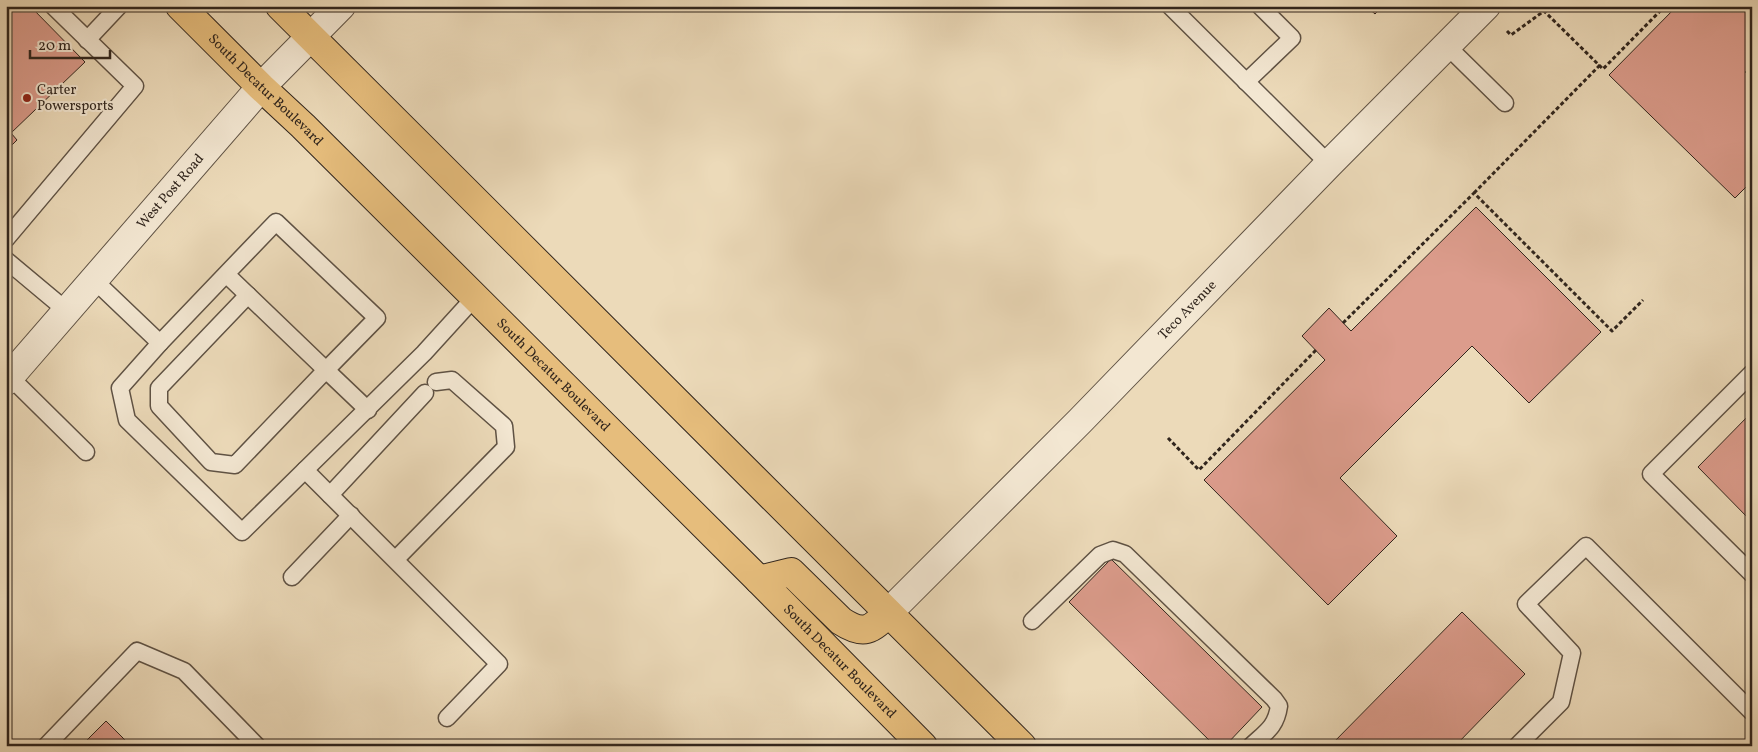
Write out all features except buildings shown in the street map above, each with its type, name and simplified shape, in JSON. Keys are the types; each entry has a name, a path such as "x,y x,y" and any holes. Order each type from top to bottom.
{"main road":[{"name":"South Decatur Boulevard","path":"180,6 475,297 923,746"},
{"path":"280,6 1022,746"},
{"path":"759,580 791,572 848,626 869,630 888,613"}],"street":[{"name":"West Post Road","path":"8,379 261,87 341,6"},
{"name":"Teco Avenue","path":"888,613 1080,421 1329,164 1486,6"}],"lane":[{"path":"6,239 135,86 53,6"},
{"path":"87,40 119,6"},
{"path":"1170,6 1329,164"},
{"path":"1246,82 1292,38 1260,6"},
{"path":"1447,46 1505,102"},
{"path":"248,295 159,388 159,406 211,462 235,465 377,318 338,290 307,260 276,222 160,343 120,388 127,420 242,532 368,410 475,297"},
{"path":"6,260 67,311"},
{"path":"226,274 248,295 267,303 298,332 326,370 368,410"},
{"path":"94,280 160,343"},
{"path":"1752,373 1651,474 1752,574"},
{"path":"8,379 86,452"},
{"path":"330,495 430,388 452,380 504,426 506,447 396,559"},
{"path":"305,470 499,664 447,718"},
{"path":"292,576 351,515"},
{"path":"1517,746 1560,702 1572,654 1526,604 1586,546 1752,712"},
{"path":"1032,621 1100,555 1113,550 1125,554 1274,699 1278,706 1277,718 1271,727 1251,746"},
{"path":"46,746 137,651 184,672 257,746"}],"path":[{"path":"1507,31 1511,35 1544,11 1603,68 1665,6"},
{"path":"1344,323 1600,65"},
{"path":"1474,193 1612,331 1643,300"},
{"path":"1168,438 1200,470 1316,350"}],"place":[{"name":"Carter Powersports","path":"27,98"}]}
